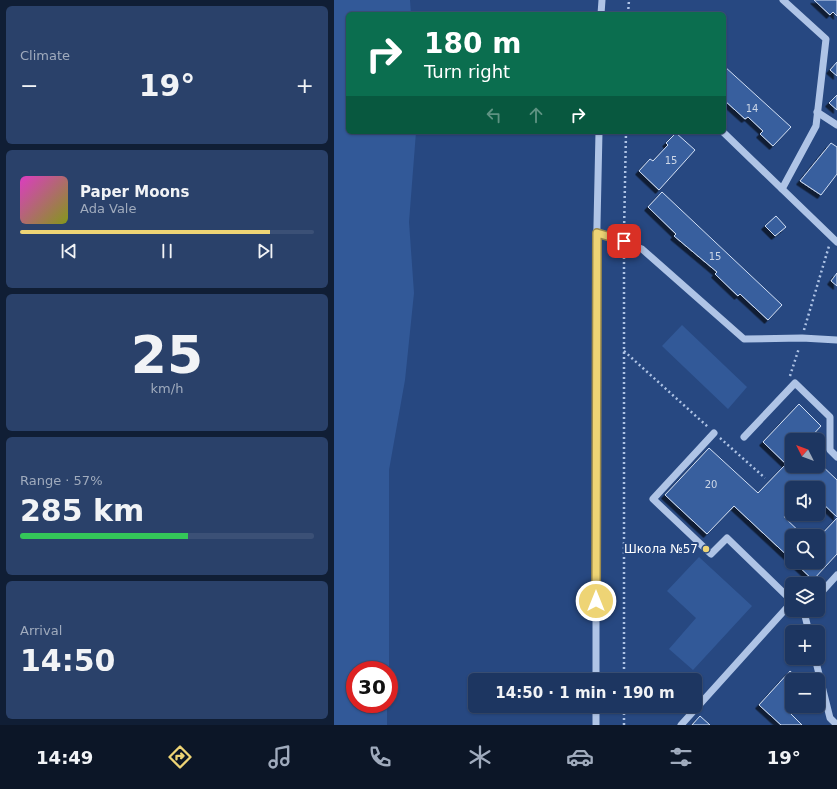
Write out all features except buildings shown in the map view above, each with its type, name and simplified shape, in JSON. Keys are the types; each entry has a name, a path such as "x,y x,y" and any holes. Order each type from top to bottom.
{"street":[{"path":"602,0 602,12"},
{"path":"782,189 816,126 826,39 783,0"},
{"path":"817,112 837,125"},
{"path":"596,673 597,233 599,134"},
{"path":"725,134 834,239"},
{"path":"597,233 624,241 642,249 744,339 802,338 837,340"},
{"path":"744,437 795,383 830,417 830,450 837,457"},
{"path":"714,433 653,499 711,554 727,538 785,594"},
{"path":"825,588 837,575"},
{"path":"680,725 785,609"},
{"path":"817,665 830,718 837,725"},
{"path":"596,713 596,725"}],"path":[{"path":"628,0 628,12"},
{"path":"624,673 624,241 626,134"},
{"path":"784,395 834,239"},
{"path":"624,350 765,478"},
{"path":"624,713 624,725"}],"shaded area":[{"path":"334,0 410,0 411,12 346,12 346,134 416,134 409,222 414,293 405,380 389,470 389,661 346,661 346,713 387,713 387,725 334,725"},
{"path":"682,325 747,387 728,409 662,346"},
{"path":"699,557 752,606 693,670 669,649 696,618 667,591"}],"place":[{"name":"Школа №57","path":"706,549"}],"route":[{"path":"596,601 597,233 624,241"}]}
